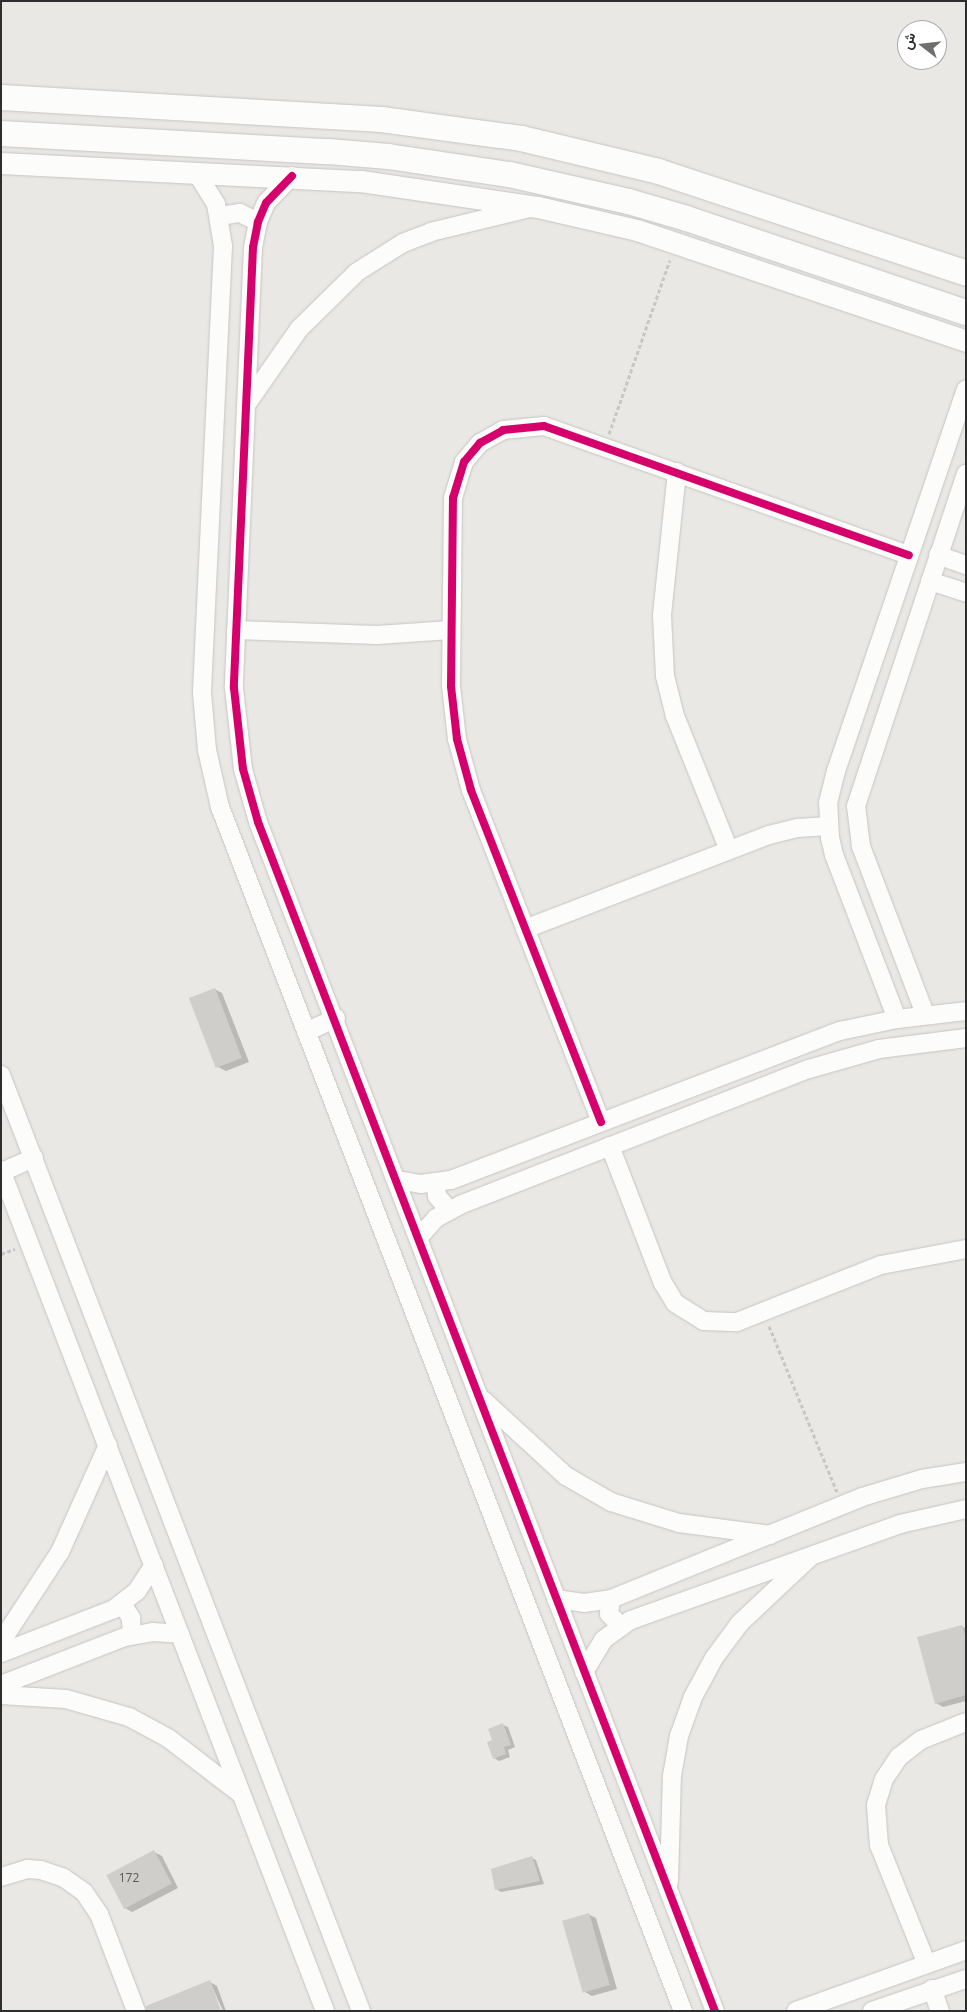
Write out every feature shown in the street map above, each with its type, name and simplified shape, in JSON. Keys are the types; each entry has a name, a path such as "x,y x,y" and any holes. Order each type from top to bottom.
{"main road":[{"path":"1,97 381,119 521,138 658,170 966,273"},
{"path":"1,133 328,151 388,156 509,174 602,195 686,218 966,312"}],"street":[{"path":"1,163 292,176 412,187 538,207 676,243 966,341"},
{"path":"196,172 210,192 220,216 223,246 203,663 205,731 212,779 228,835 306,1032 683,2011"},
{"path":"292,176 270,198 258,222 253,247 236,630 235,715 250,795 398,1180 556,1600 716,2011"},
{"path":"246,406 317,308 379,257 403,243 460,223 538,207"},
{"path":"220,216 240,213 258,222"},
{"path":"896,1019 834,855 828,826 831,786 966,390"},
{"path":"601,1122 525,930 463,765 453,712 451,630 453,498 459,474 471,452 480,443 503,430 530,426 557,430 910,555"},
{"path":"677,472 662,615 665,676 675,716 729,850"},
{"path":"925,1014 861,846 856,820 859,793 966,474"},
{"path":"938,556 966,565"},
{"path":"930,581 966,593"},
{"path":"236,630 386,634 451,630"},
{"path":"876,654 903,663"},
{"path":"525,930 784,830 828,826"},
{"path":"398,1180 436,1183 601,1122 804,1043 896,1019 925,1014 966,1011"},
{"path":"306,1032 336,1018"},
{"path":"419,1237 449,1210 610,1146 844,1058 915,1043 966,1038"},
{"path":"1,1075 361,2011"},
{"path":"610,1146 663,1284 675,1303 693,1316 715,1323 737,1322 881,1266 966,1249"},
{"path":"34,1158 2,1171 325,2011"},
{"path":"436,1183 437,1196 449,1210"},
{"path":"480,1397 566,1476 611,1502 679,1523 770,1535"},
{"path":"1,1642 60,1552 108,1445"},
{"path":"556,1600 584,1603 611,1599 842,1506 922,1479 966,1472"},
{"path":"584,1672 594,1649 621,1626 816,1552 900,1524 966,1508"},
{"path":"669,1892 672,1776 679,1736 693,1697 714,1658 740,1623 816,1552"},
{"path":"1,1653 122,1604 143,1584 154,1565"},
{"path":"611,1599 608,1614 621,1626"},
{"path":"122,1604 131,1618 132,1635"},
{"path":"1,1685 132,1635 153,1632 180,1634"},
{"path":"1,1695 73,1701 130,1717 168,1738 242,1795"},
{"path":"926,1962 879,1845 876,1805 884,1779 899,1757 930,1736 966,1722"},
{"path":"1,1877 28,1869 41,1870 64,1878 84,1892 99,1914 136,2011"},
{"path":"796,2011 926,1962 966,1950"},
{"path":"872,2011 966,1979"},
{"path":"932,1989 940,2011"}],"path":[{"path":"604,446 676,243"},
{"path":"763,1312 842,1506"}],"building":[{"path":"215,988 242,1058 216,1068 189,998"},
{"path":"962,1625 966,1638 966,1695 935,1704 917,1637"},
{"path":"503,1723 511,1745 504,1747 506,1754 493,1759 487,1742 492,1740 488,1729"},
{"path":"154,1850 172,1884 124,1909 106,1875"},
{"path":"532,1856 540,1881 495,1890 491,1869"},
{"path":"589,1913 610,1985 583,1993 562,1921"},
{"path":"210,1980 221,2011 146,2011 146,2006"}],"cycle path":[{"path":"292,176 266,203 258,222 253,247 234,688 243,769 258,822 715,2011"},
{"path":"601,1122 471,790 457,739 451,686 453,498 464,462 480,443 503,430 544,426 909,555"}]}
